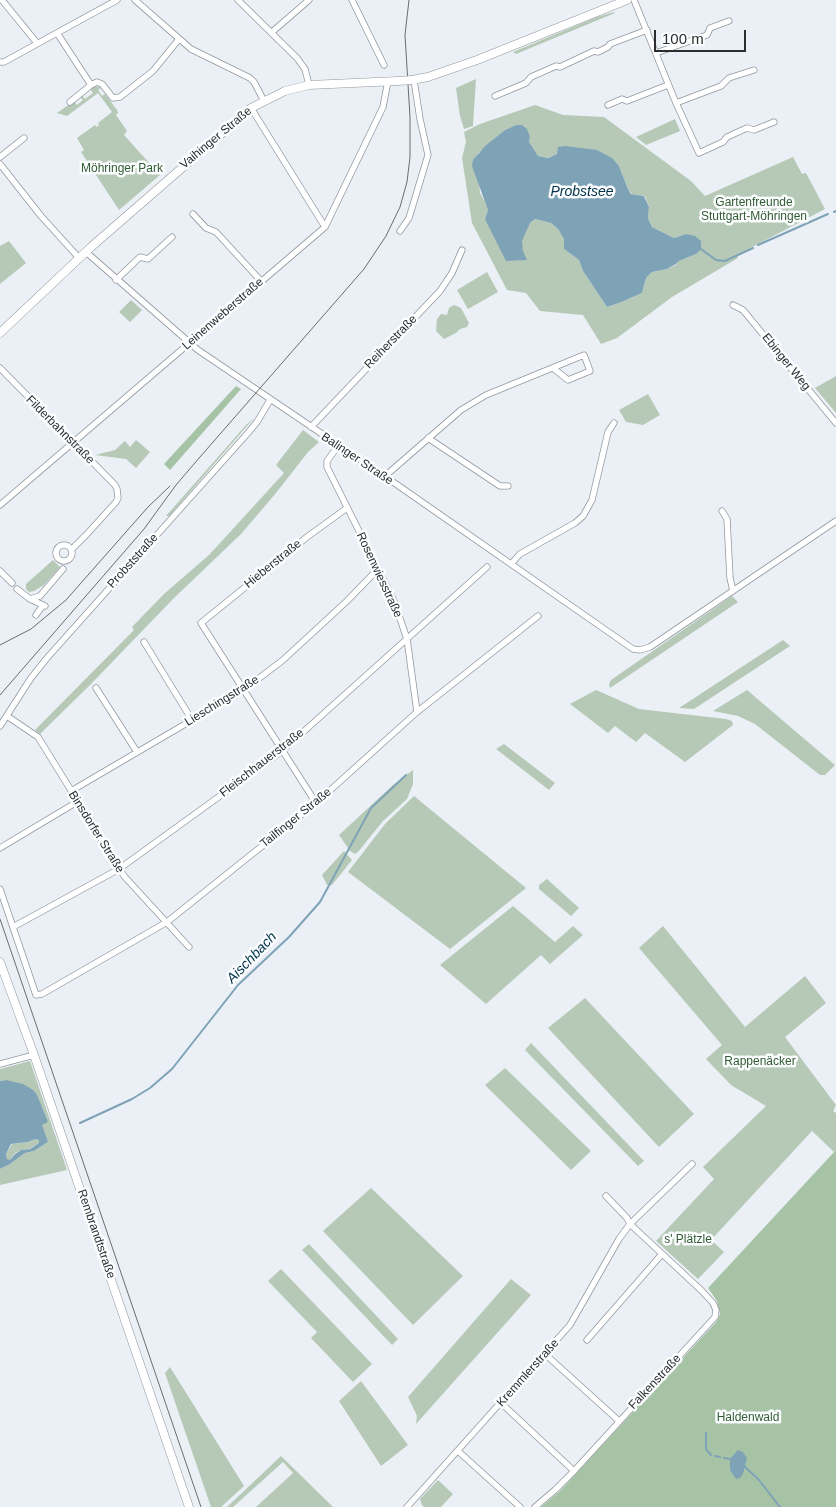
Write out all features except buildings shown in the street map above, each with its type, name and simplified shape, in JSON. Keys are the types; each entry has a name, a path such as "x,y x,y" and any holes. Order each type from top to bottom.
{"main road":[{"name":"Vaihinger Straße","path":"0,333 79,258 251,108 264,101 285,91 309,85 428,78 627,0"},
{"name":"Rembrandtstraße","path":"0,962 34,1055 188,1507"}],"street":[{"path":"2,0 37,44"},
{"path":"0,62 117,0"},
{"path":"135,0 179,39 198,53 250,78 264,101"},
{"path":"238,0 272,32 306,69 309,85"},
{"path":"272,32 309,0"},
{"path":"352,0 384,65"},
{"path":"634,0 668,85 699,153 747,128 754,130 774,122"},
{"path":"656,53 707,34 710,28 729,21"},
{"path":"495,96 526,84 531,77 556,66 560,67 568,64 594,51 598,52 610,44 647,30"},
{"path":"57,33 91,85"},
{"path":"70,102 91,85 100,82 112,98 120,97 153,71 179,39"},
{"path":"676,103 721,86 729,78 742,72 754,70"},
{"path":"400,232 409,218 428,155 413,80"},
{"name":"Leinenweberstraße","path":"0,506 325,226 383,107 388,81"},
{"path":"608,104 622,99 627,101 668,85"},
{"path":"251,108 325,226"},
{"path":"0,157 24,138"},
{"path":"0,164 40,216 79,258"},
{"path":"193,214 206,228 216,232 261,281"},
{"path":"116,280 140,257 148,259 172,237"},
{"name":"Reiherstraße","path":"311,427 440,292 452,273 462,250"},
{"name":"Balinger Straße","path":"86,252 189,343 633,649 640,650 650,647 733,591"},
{"name":"Ebinger Weg","path":"733,304 743,310 836,423"},
{"path":"384,477 466,407 486,395 552,368 584,355 590,371 568,380 552,368"},
{"name":"Filderbahnstraße","path":"0,368 115,485 118,493 116,502 72,549"},
{"name":"Probststraße","path":"0,726 47,658 247,434 257,422 270,400"},
{"path":"511,564 520,554 575,523 583,516 592,500 608,432 614,424"},
{"path":"428,438 500,486 508,486"},
{"name":"Rosenwiesstraße","path":"338,446 327,462 327,467 394,601 407,638 417,712"},
{"name":"Hieberstraße","path":"245,689 202,622 307,537 347,508"},
{"path":"722,511 727,519 730,578 733,591 836,521"},
{"name":"Fleischhauerstraße","path":"13,927 119,869 282,751 487,567"},
{"path":"30,599 40,596 62,569"},
{"name":"Lieschingstraße","path":"71,792 245,689 283,660 347,601 378,569"},
{"path":"0,571 12,583"},
{"path":"17,589 42,605"},
{"path":"36,615 42,605 40,596"},
{"name":"Tailfinger Straße","path":"13,927 36,995 42,994 167,922 316,803 417,712 538,616"},
{"path":"144,642 192,720"},
{"path":"96,688 137,752"},
{"path":"245,689 316,803"},
{"name":"Binsdorfer Straße","path":"7,716 38,737 119,869 189,947"},
{"path":"0,848 77,802"},
{"path":"0,889 13,927"},
{"path":"0,1064 34,1055"},
{"name":"Kremmlerstraße","path":"409,1505 570,1325 630,1224 692,1164"},
{"path":"587,1340 662,1254 630,1224 627,1218 606,1196"},
{"name":"Falkenstraße","path":"535,1507 574,1471 715,1317 716,1310 713,1303 662,1254"},
{"path":"545,1354 619,1421"},
{"path":"501,1403 574,1471"},
{"path":"458,1451 520,1507"},
{"path":"409,1505 416,1507"}],"green space":[{"path":"614,12 516,54 513,52 597,17"},
{"path":"476,79 473,126 464,129 456,88"},
{"name":"Möhringer Park","path":"94,86 101,88 98,90 102,96 105,94 117,110 118,113 116,115 127,131 124,135 160,175 119,210 81,152 84,150 77,138 95,125 97,127 98,123 112,112 98,93 67,116 57,113 74,101 77,105 83,100 80,97 82,95 85,99 93,93 90,89"},
{"name":"Gartenfreunde Stuttgart-Möhringen","path":"535,105 563,115 604,117 691,181 705,196 793,157 802,174 806,173 825,209 737,255 738,258 672,297 617,338 601,344 583,315 540,311 526,293 507,290 472,223 462,158 466,142 464,132 480,124","holes":["516,125 530,137 529,142 538,156 547,158 557,154 566,146 580,148 619,166 628,189 632,194 645,196 649,207 648,218 652,227 674,238 686,234 696,254 679,261 676,265 667,269 652,272 646,278 642,293 607,307 583,271 579,260 564,249 564,239 558,229 551,223 535,219 530,223 521,241 523,251 485,219 488,210 480,193 478,153 505,130"]},
{"path":"675,119 680,131 646,145 636,137"},
{"path":"9,241 26,263 0,284 0,246"},
{"path":"487,272 498,292 468,309 457,290"},
{"path":"131,300 142,310 130,322 119,312"},
{"path":"454,305 461,308 469,323 467,327 444,339 436,331 437,319 441,314 447,315 449,308"},
{"path":"836,376 836,413 815,388"},
{"path":"236,386 241,389 170,470 164,464"},
{"path":"648,394 660,415 643,425 626,422 619,410"},
{"path":"254,418 169,516 166,516 247,424"},
{"path":"303,430 319,442 308,452 241,534 174,598 40,734 35,730 134,630 132,627 164,594 209,555 284,473 276,465"},
{"path":"136,440 150,452 136,468 126,459 95,455 115,450 125,441 130,447"},
{"path":"53,560 60,567 44,585 29,592 26,589 26,584"},
{"path":"732,596 738,602 610,688 611,680"},
{"path":"783,640 790,646 694,709 679,708"},
{"path":"596,690 639,709 726,719 732,721 733,725 685,762 645,733 636,742 615,726 608,733 570,704"},
{"path":"747,690 835,765 825,775 820,775 755,724 738,716 713,711"},
{"path":"504,744 555,783 549,790 496,749"},
{"path":"413,770 413,784 407,799 383,821 358,852 355,854 350,851 339,835 393,785"},
{"path":"414,796 526,888 450,949 348,872 385,824"},
{"path":"344,851 352,860 332,885 327,885 322,875"},
{"path":"547,879 579,908 571,916 539,889 539,885"},
{"path":"513,906 555,942 573,926 583,935 550,964 541,955 486,1004 440,965"},
{"name":"Rappenäcker","path":"663,926 745,1027 805,976 826,1003 785,1037 836,1105 833,1111 836,1113 836,1150 834,1152 812,1131 711,1240 724,1252 698,1279 656,1241 714,1179 703,1167 766,1106 731,1085 706,1059 722,1045 639,948"},
{"path":"585,998 694,1114 659,1147 548,1028"},
{"path":"531,1043 644,1161 638,1166 525,1050"},
{"path":"30,1061 67,1170 0,1185 0,1169 25,1153 34,1151 48,1142 6,1080 0,1081 0,1069"},
{"path":"505,1068 591,1151 571,1170 485,1085"},
{"path":"35,1139 39,1140 39,1143 29,1149 15,1153 10,1160 7,1160 6,1154 12,1144"},
{"name":"Haldenwald","path":"836,1150 836,1507 541,1507 560,1491 717,1321 720,1314 717,1301 708,1288"},
{"path":"371,1188 463,1276 413,1325 323,1231"},
{"path":"309,1244 398,1339 392,1345 302,1250"},
{"path":"281,1269 372,1364 353,1382 311,1338 317,1332 268,1281"},
{"path":"511,1279 531,1295 416,1424 417,1416 408,1397"},
{"path":"170,1367 244,1486 221,1507 211,1507 165,1373"},
{"path":"361,1381 408,1445 381,1466 339,1401"},
{"path":"281,1456 333,1507 256,1507 293,1473 283,1462 233,1507 227,1507"},
{"path":"438,1480 453,1494 441,1507 424,1507 420,1499"}],"water":[{"name":"Probstsee","path":"516,125 522,125 527,129 530,137 529,142 538,156 548,158 557,154 558,147 566,146 597,150 612,158 619,166 631,194 644,196 649,207 648,218 652,227 674,238 686,234 695,236 701,241 701,249 696,254 679,261 667,269 652,272 646,278 642,293 607,307 583,271 579,260 564,249 564,239 558,229 551,223 535,219 530,223 522,241 523,251 527,260 506,261 485,219 488,210 472,166 473,160 485,146 505,130"},
{"path":"6,1080 23,1084 37,1095 48,1122 42,1125 48,1142 34,1151 25,1153 0,1169 0,1081","holes":["35,1139 39,1140 39,1143 30,1149 21,1150 10,1160 7,1159 6,1154 11,1144 28,1142"]},
{"path":"738,1450 743,1452 747,1458 743,1474 740,1478 736,1479 730,1470 730,1459"}],"waterway":[{"path":"758,245 828,214"},
{"path":"701,249 716,260 725,261 753,248"},
{"name":"Aischbach","path":"80,1123 132,1099 150,1088 172,1069 238,985 289,937 320,902 371,808 406,775"},
{"path":"706,1433 706,1449 711,1455"},
{"path":"715,1456 720,1457"},
{"path":"724,1458 730,1459"},
{"path":"744,1466 759,1480 780,1507"}],"tram line":[{"path":"0,695 144,529 176,485 364,269 386,236 400,207 407,182 410,157 410,117 405,35 409,0"},
{"path":"0,645 31,629 66,600 148,507 170,486"},
{"path":"0,919 201,1507"}],"park label":[{"name":"s' Plätzle","path":"688,1240"}]}
